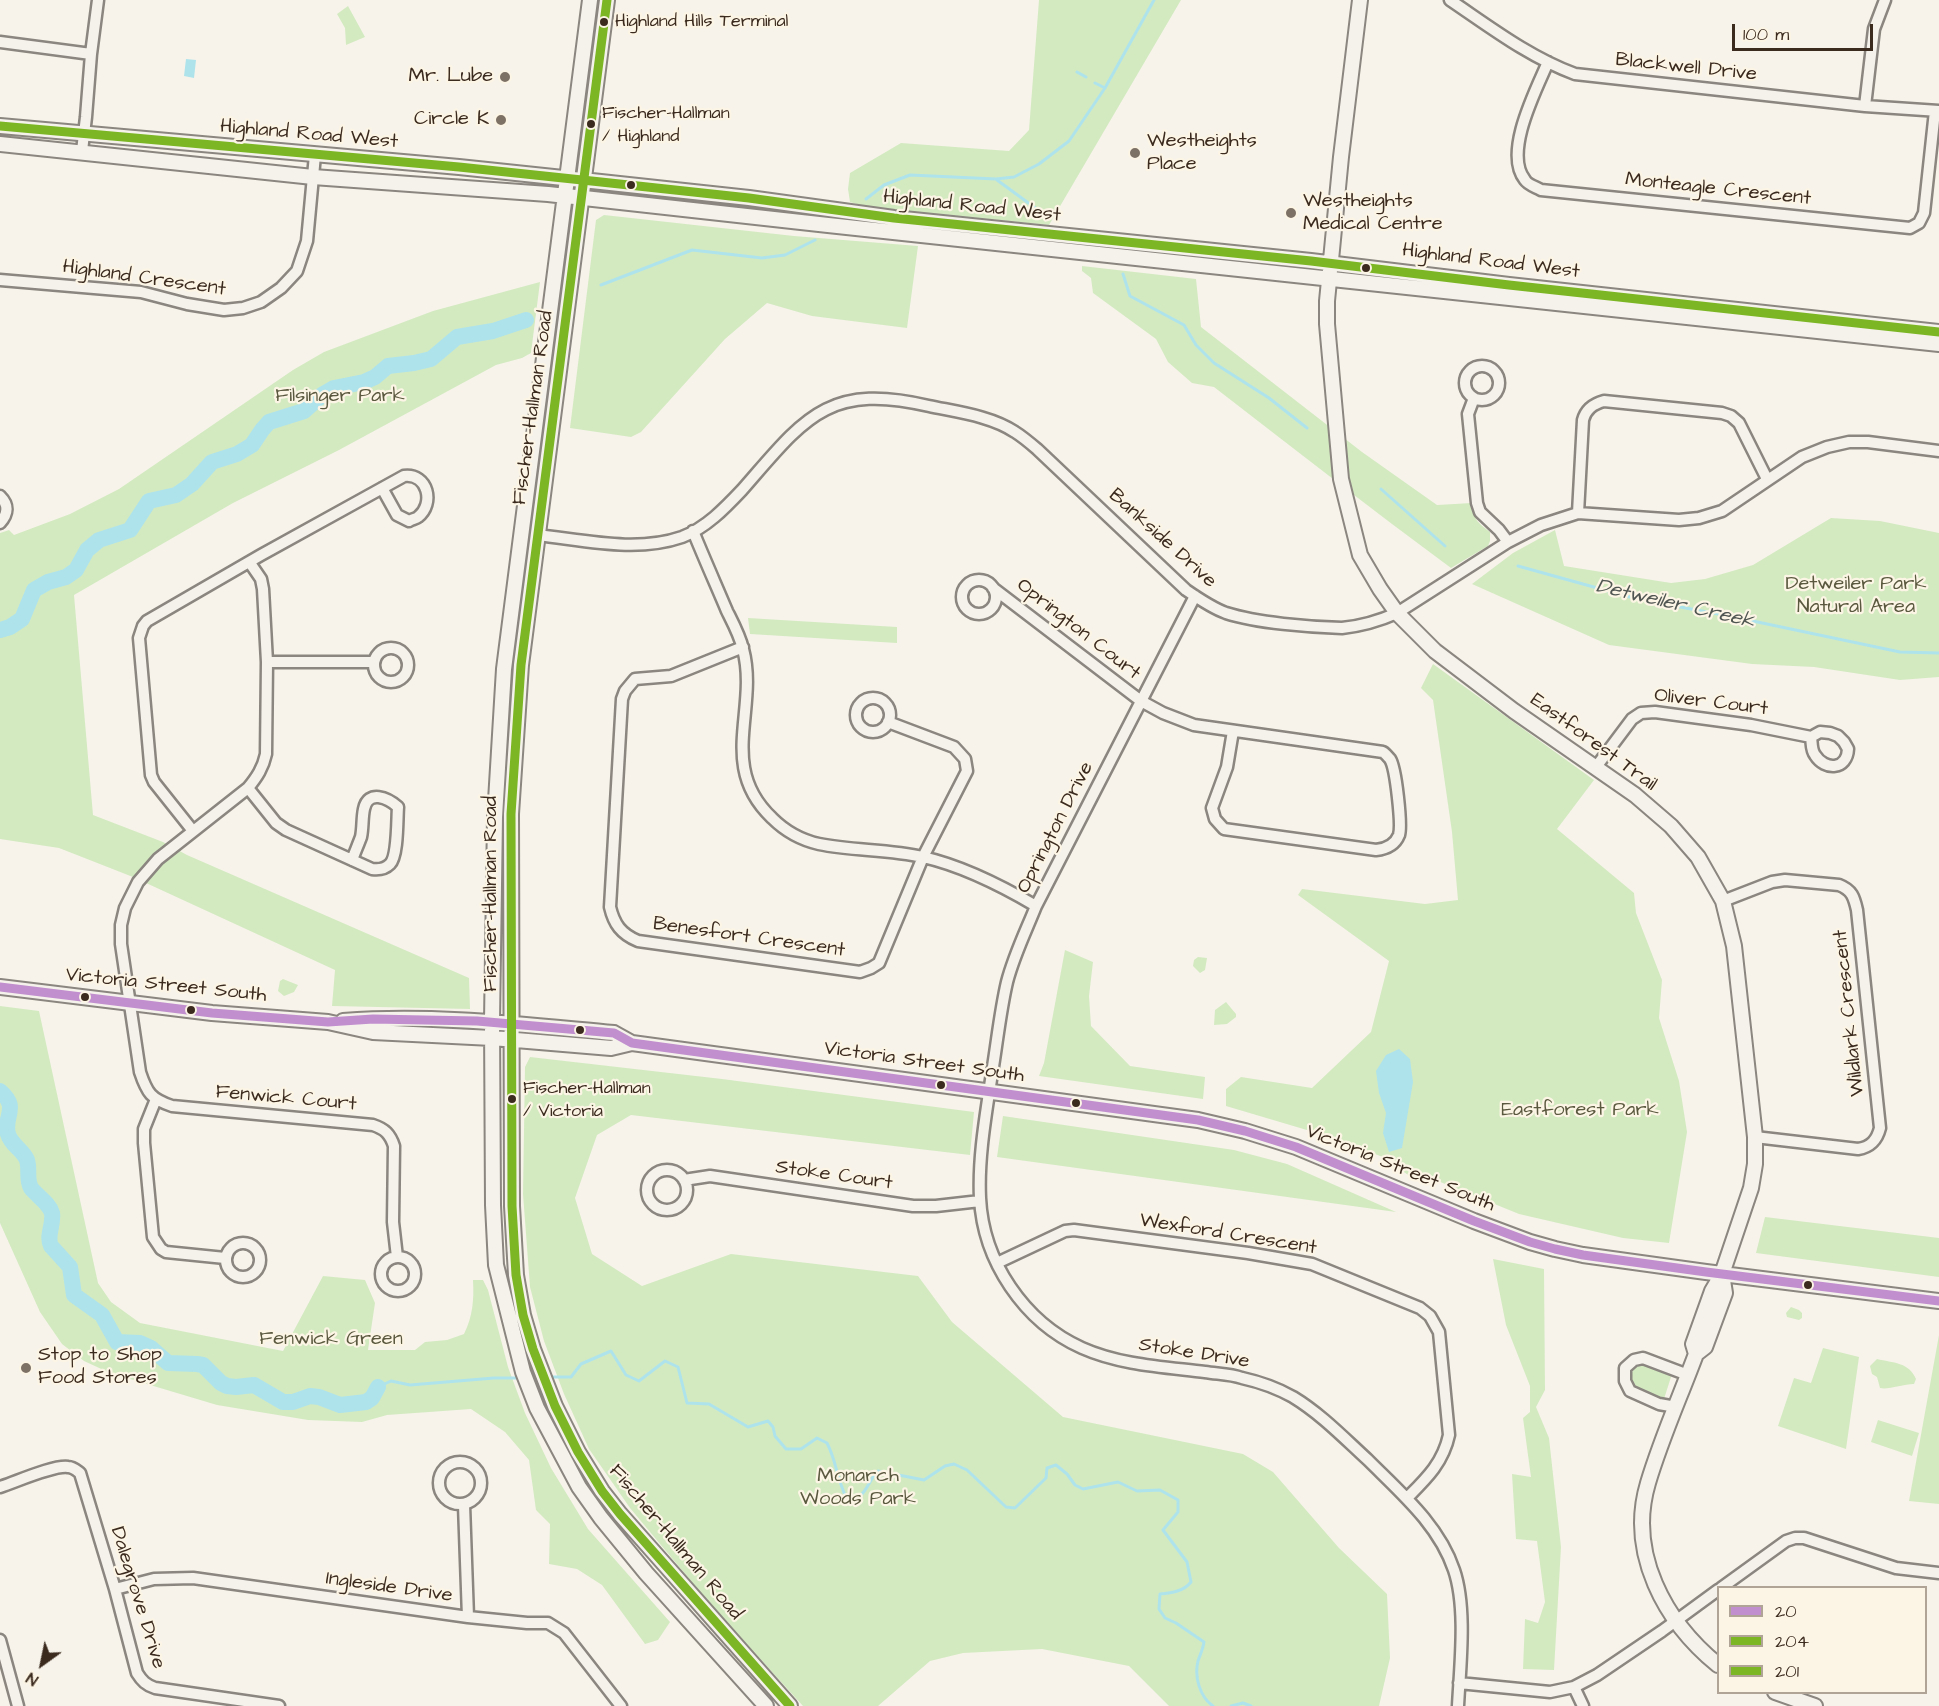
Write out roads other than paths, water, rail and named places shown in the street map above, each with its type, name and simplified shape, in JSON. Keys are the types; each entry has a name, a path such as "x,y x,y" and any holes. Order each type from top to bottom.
{"main road":[{"name":"Fischer-Hallman Road","path":"591,0 504,669 495,817 492,1021 493,1205 496,1265 523,1372 537,1408 566,1466 601,1518 646,1573 766,1706"},
{"name":"Fischer-Hallman Road","path":"607,0 521,664 511,814 513,1248 519,1295 533,1349 555,1406 578,1452 602,1491 620,1514 790,1706"},
{"name":"Eastforest Trail","path":"1360,0 1328,279 1327,324 1341,479 1360,555 1396,612 1435,651 1514,711 1635,795 1671,826 1698,857 1723,901 1734,946 1755,1137 1755,1164 1751,1188 1722,1274 1712,1292 1693,1344 1696,1354 1647,1484 1642,1533 1647,1563 1658,1593 1690,1639 1717,1663"},
{"name":"Highland Road West","path":"0,126 567,178 749,198 847,213 1330,263 1939,332"},
{"name":"Highland Road West","path":"0,144 313,177 565,195 1939,344"},
{"name":"Victoria Street South","path":"0,987 212,1013 328,1022 373,1032 511,1039 611,1048 632,1043 1198,1120 1245,1131 1296,1147 1530,1242 1583,1255 1939,1300"},
{"name":"Victoria Street South","path":"328,1022 373,1019 492,1021 614,1033 632,1043"},
{"path":"1781,1694 1815,1706"}],"street":[{"path":"82,152 90,54 98,0"},
{"name":"Blackwell Drive","path":"1450,0 1521,48 1548,63 1575,74 1865,106 1937,111"},
{"path":"1865,106 1874,29 1885,0"},
{"path":"0,42 90,54"},
{"name":"Monteagle Crescent","path":"1548,63 1524,120 1517,151 1519,168 1526,182 1541,190 1910,228 1919,223 1924,213 1937,111"},
{"name":"Highland Crescent","path":"0,280 141,292 187,304 224,310 243,308 261,302 281,288 297,271 307,241 315,156"},
{"name":"Bankside Drive","path":"537,535 633,546 681,537 711,520 727,506 781,445 808,419 838,404 860,398 900,399 996,422 1014,431 1037,448 1186,590 1208,604 1226,613 1249,618 1329,628 1354,627 1379,621 1396,612 1508,542 1541,525 1578,513 1679,520 1698,518 1722,511 1802,457 1827,447 1849,442 1868,442 1939,451"},
{"path":"1474,398 1468,414 1477,503 1480,512 1508,542"},
{"path":"1578,513 1583,420 1587,410 1596,403 1604,401 1722,413 1731,416 1738,423 1767,479"},
{"path":"193,831 154,782 151,775 139,638 143,626 147,621 382,488 404,476 412,475 422,481 427,494 426,505 419,516 409,521 397,515 382,488"},
{"path":"0,496 5,501 7,509 0,523"},
{"path":"693,531 743,648 747,681 742,740 744,772 757,801 767,813 793,834 818,843 923,857 967,872 1036,906"},
{"path":"225,1258 166,1252 161,1249 153,1237 144,1136 147,1119 156,1100 146,1089 140,1072 121,944 121,925 125,908 138,882 158,859 248,788 258,777 264,764 267,662 263,589 261,579 250,563"},
{"name":"Oprington Court","path":"993,588 1141,701 1163,713 1194,725 1383,752 1390,758 1395,774 1400,825 1395,842 1384,849 1376,850 1224,829 1215,819 1212,808 1227,767 1233,731"},
{"name":"Oprington Drive","path":"989,1091 1007,984 1016,954 1036,906 1194,596"},
{"name":"Benesfort Crescent","path":"743,648 670,676 635,679 625,691 622,699 610,907 612,918 618,928 629,937 638,941 860,972 879,963 923,857 965,779 967,771 965,759 954,747 888,723"},
{"path":"267,662 374,662"},
{"name":"Oliver Court","path":"1596,767 1632,719 1641,713 1654,712 1751,725 1811,737"},
{"path":"248,788 276,823 286,830 352,860 372,869 380,870 390,865 394,857 398,807 390,800 376,796 364,806 361,836 352,860"},
{"name":"Wildlark Crescent","path":"1723,901 1772,882 1785,880 1839,885 1847,888 1853,896 1857,910 1879,1134 1871,1145 1858,1149 1755,1137"},
{"name":"Stoke Drive","path":"989,1091 979,1174 980,1201 986,1236 1006,1280 1020,1300 1036,1318 1060,1336 1082,1348 1135,1364 1239,1376 1278,1389 1314,1411 1333,1427 1407,1498 1429,1523 1442,1543 1460,1591 1458,1706"},
{"name":"Fenwick Court","path":"156,1100 172,1106 373,1125 384,1129 391,1137 394,1146 393,1222 397,1257"},
{"name":"Stoke Court","path":"684,1180 710,1176 913,1206 980,1201"},
{"name":"Wexford Crescent","path":"997,1263 1065,1231 1074,1230 1248,1253 1312,1264 1420,1308 1430,1316 1438,1332 1449,1436 1437,1467 1407,1498"},
{"path":"1676,1407 1659,1404 1630,1391 1625,1381 1625,1368 1634,1360 1644,1358 1688,1375"},
{"path":"453,1463 468,1464 476,1469 481,1479 479,1493 475,1499 465,1504 450,1503 442,1496 439,1489 440,1475 446,1466 453,1463"},
{"name":"Dalegrove Drive","path":"0,1487 55,1468 74,1468 80,1473 115,1589 137,1673 147,1685 279,1706"},
{"path":"465,1504 468,1617"},
{"path":"1723,1586 1786,1541 1795,1538 1804,1538 1896,1568 1939,1573"},
{"name":"Ingleside Drive","path":"115,1589 154,1579 193,1578 468,1617 548,1623 564,1633 621,1706"},
{"path":"1459,1683 1550,1692 1574,1687 1598,1675 1676,1622 1717,1590"},
{"path":"0,1640 18,1706"},
{"path":"1574,1687 1583,1706"}],"water":[{"path":"186,59 196,60 194,78 184,76"},
{"path":"1399,1049 1410,1059 1413,1082 1402,1148 1389,1152 1383,1133 1386,1113 1379,1093 1376,1071 1386,1055"}],"waterway":[{"path":"866,199 884,185 910,175 996,179 1014,177 1039,164 1069,141 1105,88 1154,0"},
{"path":"1077,72 1086,77"},
{"path":"1095,83 1105,88"},
{"name":"Detweiler Creek","path":"997,180 1038,210"},
{"path":"601,285 692,250 762,258 785,255 815,240"},
{"name":"Detweiler Creek","path":"1123,274 1130,296 1184,325 1196,345 1214,363 1269,398 1307,428"},
{"path":"0,630 22,619 34,590 48,582 66,577 76,570 87,550 99,540 130,530 149,501 176,495 192,484 212,462 237,454 252,445 269,422 304,411 334,388 364,382 375,377 388,366 431,359 457,337 493,331 526,320"},
{"name":"Detweiler Creek","path":"1381,489 1445,546"},
{"name":"Detweiler Creek","path":"1518,566 1637,599 1900,652 1939,653"},
{"path":"0,1091 6,1097 10,1107 8,1134 27,1160 31,1188 46,1203 52,1213 49,1238 51,1246 70,1267 74,1295 102,1315 117,1342 140,1343 151,1348 168,1363 203,1365 227,1386 254,1385 283,1402 293,1402 310,1396 340,1405 366,1402 372,1398 378,1387"},
{"path":"547,1377 571,1377 581,1364 611,1351 626,1375 639,1381 665,1361 678,1367 687,1403 709,1404 748,1427 768,1421 773,1427 775,1436 786,1449 801,1449 817,1438 827,1443 846,1497 860,1496 878,1471 924,1480 945,1466 954,1464 967,1470 1006,1507 1015,1508 1046,1478 1047,1468 1056,1465 1075,1485 1083,1489 1118,1482 1137,1491 1160,1490 1178,1500 1178,1512 1163,1530 1187,1562 1191,1582 1185,1588 1160,1594 1159,1609 1165,1618 1204,1642 1197,1667 1198,1680 1201,1692 1213,1706"},
{"path":"378,1387 391,1381 410,1385 519,1378"},
{"path":"1231,1706 1243,1703 1251,1706"}],"place":[{"name":"Highland Hills Terminal","path":"604,22"},
{"name":"Mr. Lube","path":"505,77"},
{"name":"Circle K","path":"501,120"},
{"name":"Fischer-Hallman / Highland","path":"591,124"},
{"name":"Westheights Place","path":"1135,153"},
{"name":"Westheights Medical Centre","path":"1291,213"},
{"name":"Fischer-Hallman / Victoria","path":"512,1099"},
{"name":"Stop to Shop Food Stores","path":"26,1368"}],"park label":[{"name":"Filsinger Park","path":"340,397"},
{"name":"Detweiler Park Natural Area","path":"1856,596"},
{"name":"Eastforest Park","path":"1580,1111"},
{"name":"Fenwick Green","path":"331,1340"},
{"name":"Monarch Woods Park","path":"858,1488"}]}
